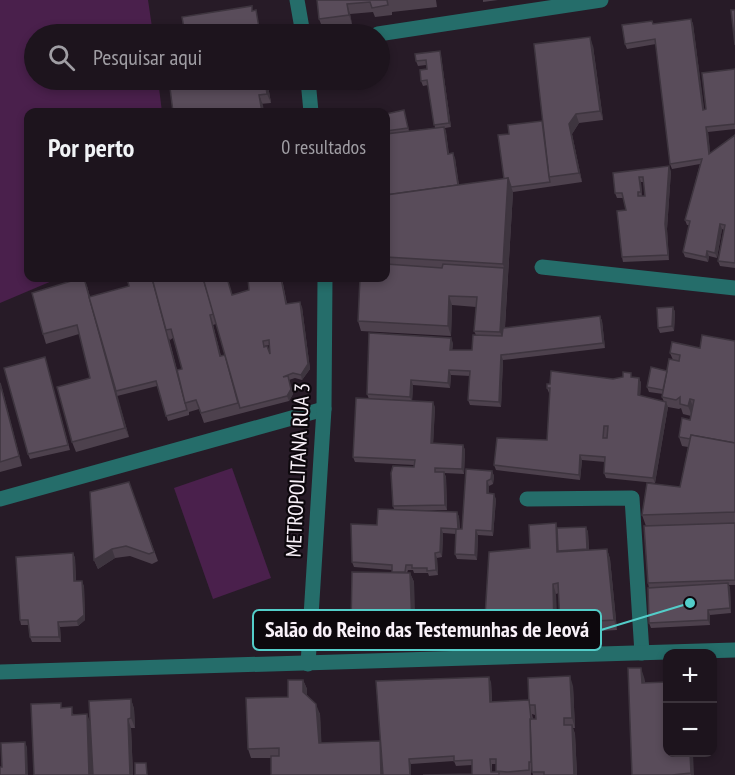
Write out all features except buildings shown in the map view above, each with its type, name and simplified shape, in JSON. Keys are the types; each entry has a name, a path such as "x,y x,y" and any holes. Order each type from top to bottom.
{"street":[{"path":"297,0 301,24"},
{"path":"390,32 601,0"},
{"path":"309,90 311,108"},
{"path":"542,267 735,288"},
{"name":"METROPOLITANA RUA 3","path":"308,664 324,409 325,282"},
{"path":"0,499 324,409"},
{"path":"527,500 632,498 642,653"},
{"path":"0,672 735,650"}],"shaded area":[{"path":"0,0 148,0 152,24 24,24 24,90 159,90 162,108 24,108 24,282 50,282 0,303"},
{"path":"232,468 271,578 213,599 174,488"}],"place":[{"name":"Salão do Reino das Testemunhas de Jeová","path":"690,603"}]}
